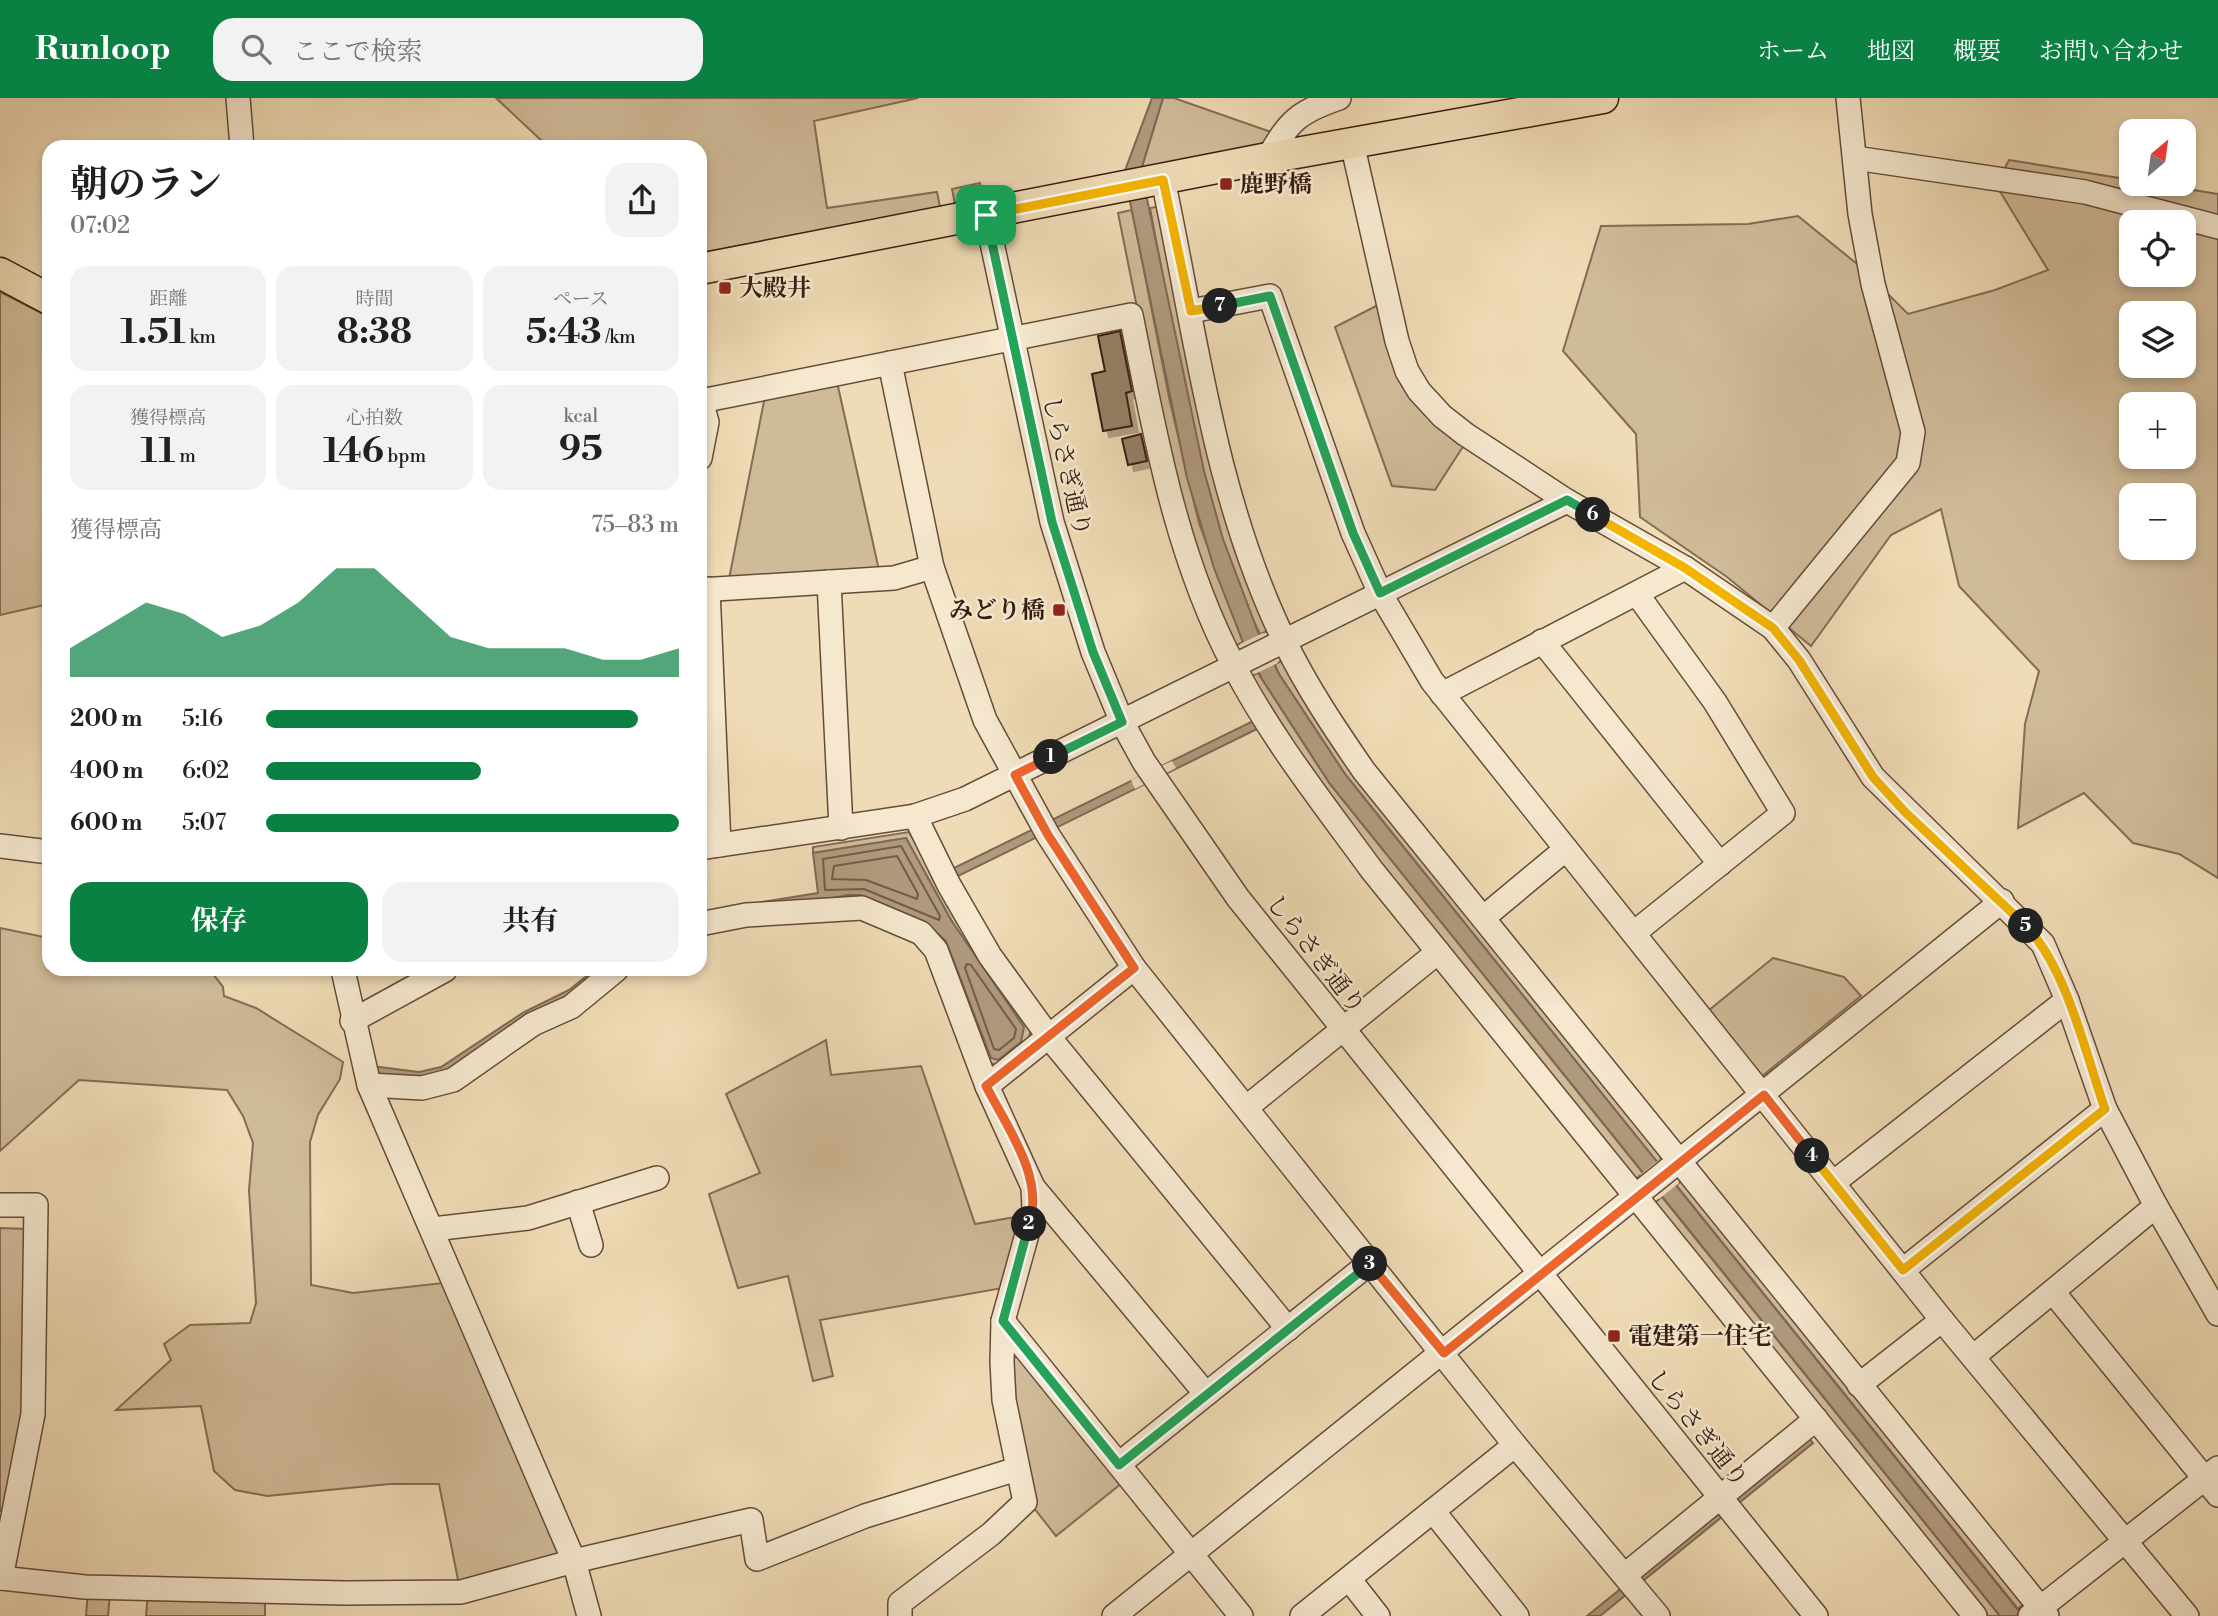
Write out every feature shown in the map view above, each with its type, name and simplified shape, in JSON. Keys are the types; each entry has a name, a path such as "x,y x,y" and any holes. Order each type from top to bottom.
{"main road":[{"path":"707,268 1352,142 1603,98"},
{"path":"0,274 42,295"}],"street":[{"path":"238,98 241,140"},
{"path":"1773,628 1908,463 1913,432 1873,284 1860,214 1848,98"},
{"path":"1268,158 1292,120 1324,100"},
{"path":"1352,142 1397,341 1419,391 1442,416 1465,434 1567,500 1685,568 1773,628 1799,660 1873,777 1905,812 2003,901 2043,943 2067,1000 2105,1109 2155,1206 2218,1314"},
{"path":"1854,158 2085,192 2218,227"},
{"path":"1145,183 1191,311 1213,429 1229,492 1262,589 1281,642 1332,725 1364,771 1681,1161 2040,1613 2123,1541 2213,1481 2053,1292"},
{"name":"しらさぎ通り","path":"986,215 1052,522 1093,652 1122,722 1144,762 1205,853 1343,1030 1816,1616"},
{"path":"1191,311 1270,296 1353,533 1380,593 1442,694 1942,1320 2187,1616"},
{"path":"707,398 1131,315 1177,527 1205,602 1287,755 1371,869 1975,1616"},
{"path":"890,363 932,567 985,720 1048,835 1134,968 1516,1445 1658,1616"},
{"path":"707,744 709,847 915,816 965,799 1015,775 1567,500"},
{"path":"707,589 894,578 932,567"},
{"path":"1442,694 1685,568"},
{"path":"829,582 841,828"},
{"path":"1634,933 1783,813 1715,702 1637,594"},
{"path":"1542,641 1720,864"},
{"path":"915,816 949,886 990,956 1049,1037 1288,1329"},
{"path":"0,846 42,851"},
{"path":"1483,918 1566,849"},
{"path":"1114,1616 2003,901"},
{"path":"707,923 746,915 862,908 921,933 936,950 986,1086 1034,1187 1206,1394"},
{"path":"1247,1107 1438,952"},
{"path":"986,1086 1134,968"},
{"path":"344,976 352,1021 369,1085 574,1561 589,1616"},
{"path":"352,1021 434,976"},
{"path":"369,1085 422,1087 453,1080 533,1024 571,1007 609,976"},
{"path":"1833,1183 2067,1000"},
{"path":"1903,1270 2105,1109"},
{"path":"433,1229 528,1218 657,1178"},
{"path":"900,1616 900,1603 991,1534 1025,1502 1004,1400 1003,1321 1034,1209 1034,1187"},
{"path":"578,1202 591,1245"},
{"path":"0,1205 36,1205 33,1414 0,1578 85,1587 345,1593 461,1592 574,1561 751,1520 757,1559 865,1516 1017,1469"},
{"path":"1973,1357 2155,1206"},
{"path":"1119,1465 1371,1262"},
{"path":"1859,1385 1942,1320"},
{"path":"1003,1321 1241,1616"},
{"path":"1625,1575 1816,1419"},
{"path":"1302,1616 1516,1445"},
{"path":"1433,1511 1517,1616"},
{"path":"1349,1579 1378,1616"}],"shaded area":[{"path":"496,98 918,98 814,121 827,208 937,192 940,207 707,252 707,140 541,140"},
{"path":"1163,98 1174,98 1271,132 1260,148 1141,170"},
{"path":"2009,160 2119,178 2119,196 2196,196 2196,190 2218,194 2218,878 2179,854 2133,843 2084,793 2018,828 2025,724 2039,671 1959,586 1941,509 1891,535 1811,646 1727,577 1640,517 1636,434 1563,351 1601,226 1748,224 1798,216 1862,268 1908,314 1995,290 2048,270 1996,185"},
{"path":"980,183 983,199 955,204 952,189"},
{"path":"1161,206 1272,629 1260,634 1220,535 1192,426 1150,208"},
{"path":"1132,210 1170,402 1199,523 1243,642 1233,647 1194,542 1164,434 1118,213"},
{"path":"0,292 42,313 42,606 0,615"},
{"path":"1378,305 1389,335 1466,442 1435,490 1392,486 1335,327"},
{"path":"837,382 879,570 729,579 765,396"},
{"path":"1286,659 1667,1154 1657,1162 1345,774 1279,674 1275,664"},
{"path":"1258,673 1330,784 1643,1173 1632,1182 1346,825 1247,678"},
{"path":"909,832 1031,1028 1028,1043 1000,1066 986,1062 923,927 790,907 847,895 861,895 925,922 946,941 973,1010 985,974 951,920 906,838 813,853 813,847"},
{"path":"0,928 42,937 42,976 215,976 223,987 224,996 256,1008 343,1062 340,1079 318,1115 310,1142 311,1285 353,1293 443,1283 559,1551 556,1557 459,1585 439,1484 390,1484 267,1496 235,1490 214,1471 201,1406 116,1410 171,1360 164,1344 190,1325 250,1323 256,1303 249,1190 253,1143 243,1116 227,1090 79,1080 0,1151"},
{"path":"1773,958 1844,977 1861,996 1761,1077 1708,1011"},
{"path":"826,1040 831,1075 921,1066 975,1224 1021,1216 1003,1288 820,1320 833,1376 813,1381 788,1276 738,1288 709,1194 760,1173 726,1094"},
{"path":"1686,1178 2026,1602 2018,1609 1676,1185"},
{"path":"1662,1197 2000,1616 1983,1616 1651,1206"},
{"path":"0,1228 27,1229 25,1404 8,1512 0,1511"},
{"path":"1014,1357 1021,1358 1122,1483 1056,1536 1034,1508 1020,1448 1009,1360"},
{"path":"88,1591 110,1593 108,1616 86,1616"},
{"path":"148,1593 265,1597 265,1616 146,1616"}],"water":[{"path":"1152,98 1163,98 1141,170 1204,471 1223,539 1258,632 1279,674 1345,774 2023,1616 2000,1616 1330,784 1262,679 1243,642 1214,568 1187,478 1124,173"},
{"path":"1255,720 1259,728 954,878 950,870"},
{"path":"906,838 951,920 1024,1027 1021,1042 998,1060 991,1058 946,941 925,922 861,895 847,895 790,907 725,908 818,893 813,853"},
{"path":"586,976 599,976 583,990 443,1075 419,1080 373,1074 371,1066 419,1072 441,1067 524,1012 569,990"},
{"path":"1808,1437 1813,1443 1600,1616 1587,1616"}],"pier":[{"path":"1263,633 1278,663 1255,674 1240,644"},
{"path":"1172,761 1176,768 1135,789 1131,780"},
{"path":"1660,1159 1679,1183 1659,1199 1640,1175"}],"building":[{"path":"1120,331 1132,391 1126,393 1132,426 1103,431 1092,374 1105,371 1098,336"},
{"path":"1141,434 1147,461 1128,465 1122,439"}],"place":[{"name":"鹿野橋","path":"1226,184"},
{"name":"大殿井","path":"725,288"},
{"name":"みどり橋","path":"1059,610"},
{"name":"電建第一住宅","path":"1614,1336"}],"route":[{"path":"1163,180 1191,311 1270,296 1353,533 1380,593 1567,500 1685,568 1773,628 1799,660 1873,777 1905,812 2003,901 2043,943 2067,1000 2105,1109 1903,1270 1764,1095 1444,1353 1371,1262 1119,1465 1003,1321 1034,1209 1034,1187 986,1086 1134,968 1048,835 1015,775 1122,722 1093,652 1052,522 986,215 1163,180"}]}
